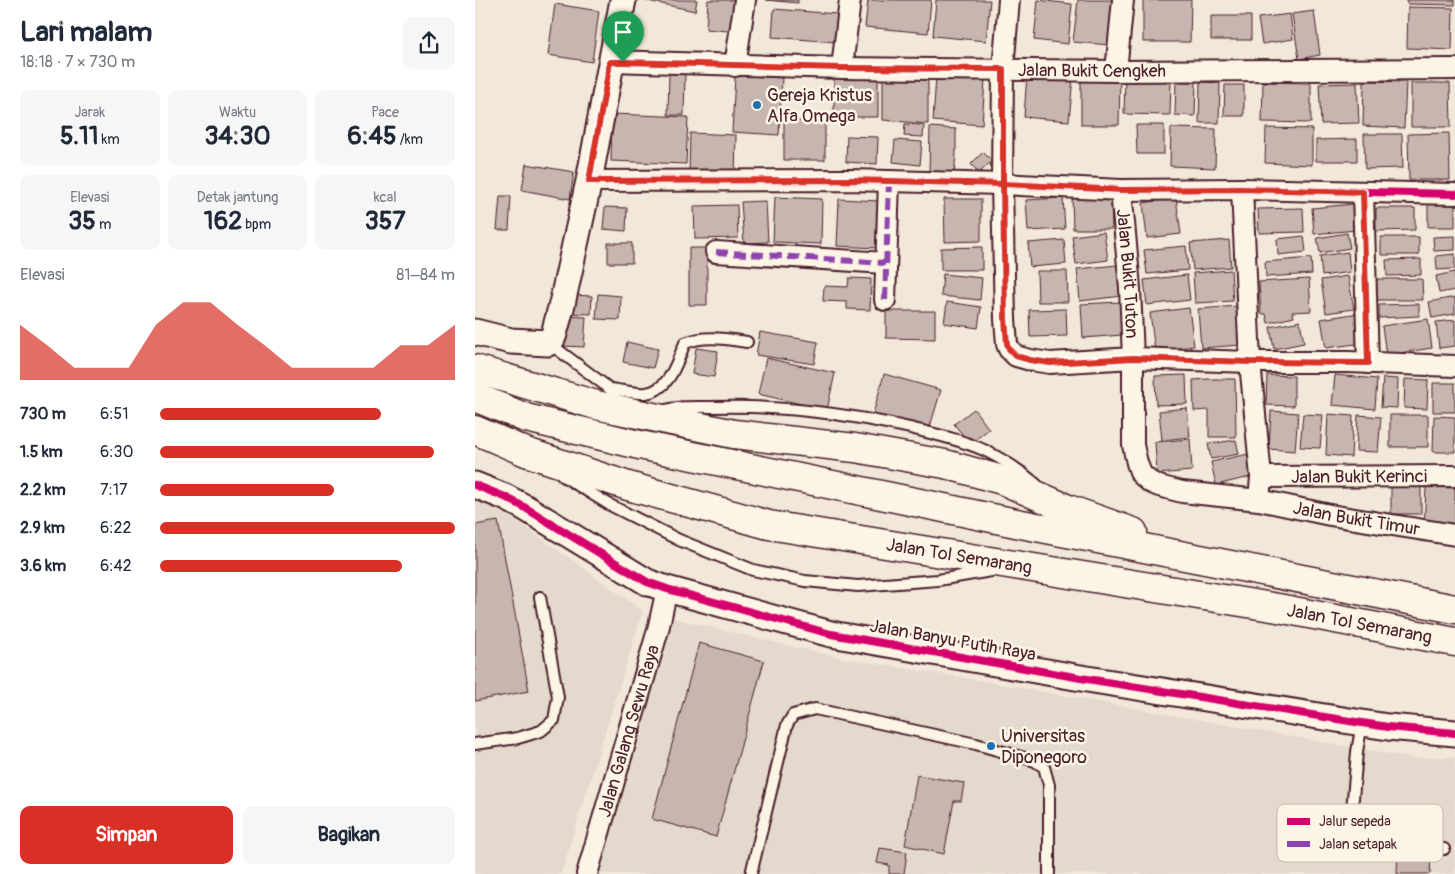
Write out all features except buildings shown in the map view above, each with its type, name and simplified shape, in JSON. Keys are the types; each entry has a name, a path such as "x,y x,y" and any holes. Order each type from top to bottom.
{"highway":[{"path":"475,368 596,405 734,434 855,448 945,464 1002,480 1068,509 1132,531 1170,553"},
{"name":"Jalan Tol Semarang","path":"475,397 526,418 635,444 1016,523 1455,609"},
{"name":"Jalan Tol Semarang","path":"475,430 526,452 628,486 769,525 1278,608 1455,642"}],"street":[{"path":"475,332 511,341 548,343 555,334 589,181 623,0"},
{"path":"735,66 745,0"},
{"path":"842,68 850,0"},
{"path":"1009,0 1003,69 1005,319 1007,344 1016,356 1050,363 1133,358 1455,366"},
{"path":"1116,71 1123,0"},
{"name":"Jalan Bukit Cengkeh","path":"610,62 842,68 1116,71 1455,69"},
{"path":"589,181 889,181 1121,190 1242,189 1455,194"},
{"path":"885,300 889,181"},
{"path":"1242,189 1250,362 1261,477 1259,500"},
{"name":"Jalan Bukit Tuton","path":"1121,190 1130,288 1133,358 1133,445 1141,474 1150,482 1159,486 1182,492 1259,500"},
{"path":"1363,192 1368,363"},
{"path":"716,252 885,263"},
{"name":"Jalan Bukit Kerinci","path":"1261,477 1455,476"},
{"name":"Jalan Banyu Putih Raya","path":"475,485 524,507 647,582 831,634 1362,723 1455,733"},
{"name":"Jalan Bukit Timur","path":"1259,500 1330,515 1455,535"},
{"name":"Jalan Galang Sewu Raya","path":"587,874 658,630 667,589"}],"lane":[{"path":"610,389 646,393 657,389 664,384 673,370 685,343 696,338 747,342"},
{"path":"548,343 610,389 636,413"},
{"path":"526,452 610,505 679,540 753,570 805,581 858,586 938,580 1022,566"},
{"path":"475,744 518,738 541,730 554,720 558,697 540,597"},
{"path":"751,874 787,725 793,715 815,709 976,744 1035,761 1044,767 1049,785 1049,874"},
{"path":"1353,804 1357,752 1362,723"}],"shaded area":[{"path":"475,495 487,499 643,611 561,874 475,874"},
{"name":"Universitas Diponegoro","path":"672,618 842,658 978,680 1411,758 1455,757 1455,874 597,874"}],"marked path":[{"path":"885,300 889,181"},
{"path":"716,252 885,263"}],"cycle path":[{"path":"589,181 850,180 1002,184 1121,190 1242,189 1455,194"},
{"path":"475,485 524,507 647,582 831,634 1081,678 1362,723 1455,733"}],"place":[{"name":"Gereja Kristus Alfa Omega","path":"757,105"},
{"name":"Universitas Diponegoro","path":"991,746"}],"route":[{"path":"623,62 610,62 589,181 850,180 1003,184 1121,190 1242,189 1363,192 1368,363 1250,362 1133,358 1050,363 1016,356 1007,344 1005,319 1003,184 1003,69 842,68 623,62"}]}
